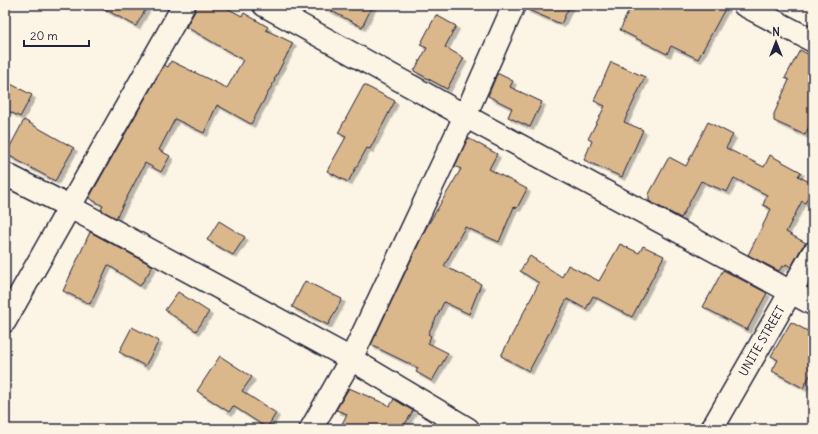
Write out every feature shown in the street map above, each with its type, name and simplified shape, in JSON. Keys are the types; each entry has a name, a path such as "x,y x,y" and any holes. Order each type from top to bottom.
{"street":[{"path":"5,322 184,5"},
{"path":"264,5 465,116 813,304"},
{"path":"311,429 351,359 465,116 514,5"},
{"path":"744,5 813,41"},
{"path":"5,174 70,207 351,359 468,429"},
{"name":"UNITE STREET","path":"712,429 813,253"}],"building":[{"path":"97,5 148,5 136,26"},
{"path":"196,5 221,5 242,16 244,13 268,27 266,30 293,43 251,124 217,105 204,133 175,119 159,150 170,156 161,172 145,163 116,218 101,210 103,206 89,198 164,65 168,67 171,61 227,88 243,60 186,27 195,11"},
{"path":"320,5 373,5 362,27"},
{"path":"526,5 570,5 561,24 526,9"},
{"path":"632,5 727,5 698,59 671,46 667,54 620,30"},
{"path":"436,15 456,26 445,47 464,58 447,89 414,71 427,48 420,45"},
{"path":"800,50 813,57 813,118 805,135 774,121 774,114 789,80 785,78"},
{"path":"611,62 645,77 624,122 643,130 622,177 584,160 592,141 588,139 605,106 594,101"},
{"path":"497,74 513,81 510,87 542,102 530,127 508,117 512,108 488,96"},
{"path":"5,81 32,95 20,117 5,109"},
{"path":"364,85 395,101 370,149 367,148 348,182 327,171 346,137 338,133"},
{"path":"24,120 74,148 55,181 6,154"},
{"path":"708,122 733,135 726,148 764,167 770,155 801,172 798,176 813,184 813,188 805,203 802,201 786,232 806,243 802,247 791,267 786,264 784,267 782,266 779,271 748,255 771,209 763,205 767,195 734,178 727,192 701,181 681,218 649,201 649,194 669,157 686,166"},
{"path":"468,138 497,154 489,169 527,189 517,208 514,207 499,242 465,227 444,266 481,284 469,314 444,302 428,334 431,336 428,343 448,353 432,381 416,372 418,368 371,345 426,228 461,169 455,166"},
{"path":"219,221 245,237 233,255 207,240"},
{"path":"90,232 153,266 140,286 108,265 90,304 63,291"},
{"path":"620,244 639,253 643,246 664,256 632,317 593,296 586,309 567,299 529,371 501,356 539,283 520,271 530,256 562,277 568,265 599,281"},
{"path":"723,270 767,293 747,330 703,307"},
{"path":"305,281 342,299 328,325 292,307"},
{"path":"178,292 209,312 196,331 165,310"},
{"path":"791,322 813,334 813,370 803,388 772,371 778,360 771,356"},
{"path":"132,327 159,341 145,366 119,352"},
{"path":"220,356 252,377 242,391 276,413 267,428 233,406 229,412 197,391"},
{"path":"349,388 390,406 394,399 413,411 402,429 352,429 342,424 347,414 336,410"}]}
